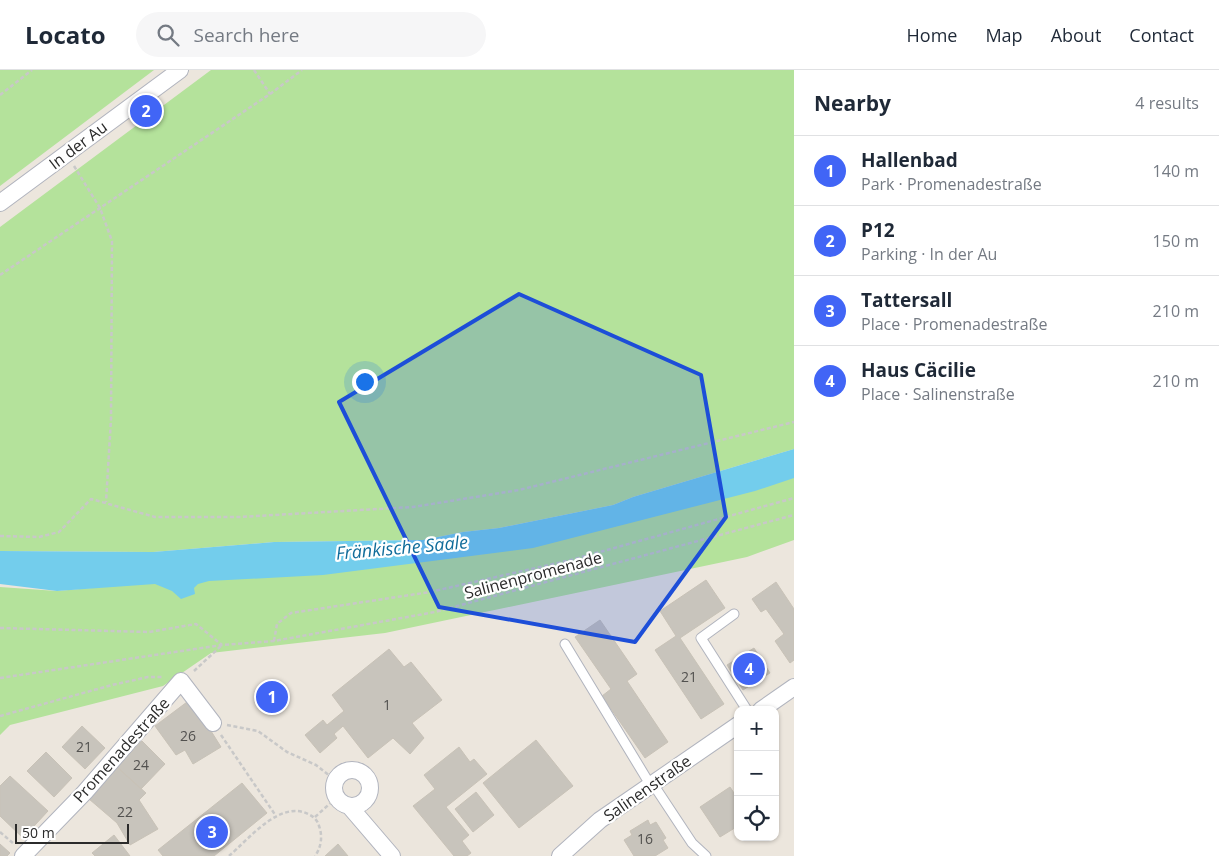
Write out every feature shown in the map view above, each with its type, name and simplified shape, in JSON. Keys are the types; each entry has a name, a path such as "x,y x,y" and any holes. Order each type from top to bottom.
{"street":[{"name":"In der Au","path":"0,203 180,70"},
{"name":"Promenadestraße","path":"23,856 85,792 182,681 213,723"},
{"path":"766,706 794,687"},
{"name":"Salinenstraße","path":"560,856 600,820 734,729"},
{"path":"343,802 357,806 366,800 370,788 366,777 356,770 344,772 336,780 333,789 343,802 392,856"}],"lane":[{"path":"734,614 701,638 744,706"},
{"path":"565,644 652,785 692,843 706,856"}],"path":[{"path":"0,95 32,70"},
{"path":"254,70 270,94"},
{"path":"0,275 270,94 302,70"},
{"path":"66,154 100,208 112,241 111,420 106,502"},
{"path":"0,536 39,537 59,532 91,499 155,517 239,517 413,507 519,490 794,422"},
{"path":"274,641 277,624 291,613 430,592 571,560 794,498"},
{"name":"Salinenpromenade","path":"0,678 222,646 274,641 435,612 794,514"},
{"path":"0,628 149,632 196,624 222,646 182,681 163,677 148,677 0,716"},
{"path":"213,723 258,730 287,752 316,765 336,780"},
{"path":"213,723 276,816"},
{"path":"314,817 343,802"},
{"path":"230,856 276,816 287,811 296,810 314,817 321,835 321,844 315,856"}],"highlighted area":[{"path":"519,294 701,375 726,517 635,642 439,607 339,402"}],"green space":[{"path":"0,70 154,70 0,186"},
{"path":"211,70 794,70 794,449 633,497 613,505 499,528 463,532 423,540 274,542 153,552 0,551 0,227"},
{"path":"794,464 794,540 747,557 385,633 211,653 163,686 10,725 0,735 0,587 57,591 483,554"}],"water":[{"name":"Fränkische Saale","path":"794,449 794,478 755,491 533,548 323,575 209,581 198,584 194,588 195,594 181,599 172,591 155,584 57,591 0,584 0,551 153,552 274,542 423,540 463,532 499,528 613,505 633,497"}],"building":[{"path":"706,580 725,608 680,638 724,704 701,719 655,650 676,636 660,611"},
{"path":"776,582 794,609 794,660 790,663 775,641 784,634 766,609 761,612 752,599"},
{"path":"600,620 637,674 627,681 668,742 645,758 602,696 611,689 575,637"},
{"path":"754,648 770,673 743,690 727,665"},
{"path":"389,649 404,667 411,662 442,700 412,723 424,738 410,754 393,738 368,758 343,726 334,734 337,738 320,753 305,735 323,720 327,725 344,711 332,695"},
{"path":"191,699 221,747 193,764 185,750 176,755 155,726"},
{"path":"82,726 105,748 85,769 62,747"},
{"path":"536,740 573,786 519,828 483,783"},
{"path":"142,741 165,764 141,789 117,767"},
{"path":"459,747 470,762 474,759 487,774 446,807 469,835 462,841 471,853 467,856 454,856 413,806 435,789 424,775"},
{"path":"46,752 72,778 54,797 27,771"},
{"path":"117,767 146,793 139,800 158,829 130,845 117,823 89,799"},
{"path":"10,776 48,811 23,838 0,816 0,786"},
{"path":"242,783 267,813 214,856 163,856 158,850"},
{"path":"730,787 734,793 734,828 720,837 700,807"},
{"path":"476,792 494,815 473,832 455,809"},
{"path":"648,820 650,825 656,822 666,838 663,840 668,848 655,856 634,856 624,840 632,835 630,831"},
{"path":"114,835 130,856 95,856 92,853"},
{"path":"0,844 10,853 7,856 0,856"},
{"path":"338,844 348,856 325,856"}],"place":[{"name":"P12","path":"146,111"},
{"name":"Haus Cäcilie","path":"749,669"},
{"name":"Hallenbad","path":"272,697"},
{"name":"Tattersall","path":"212,832"}]}
